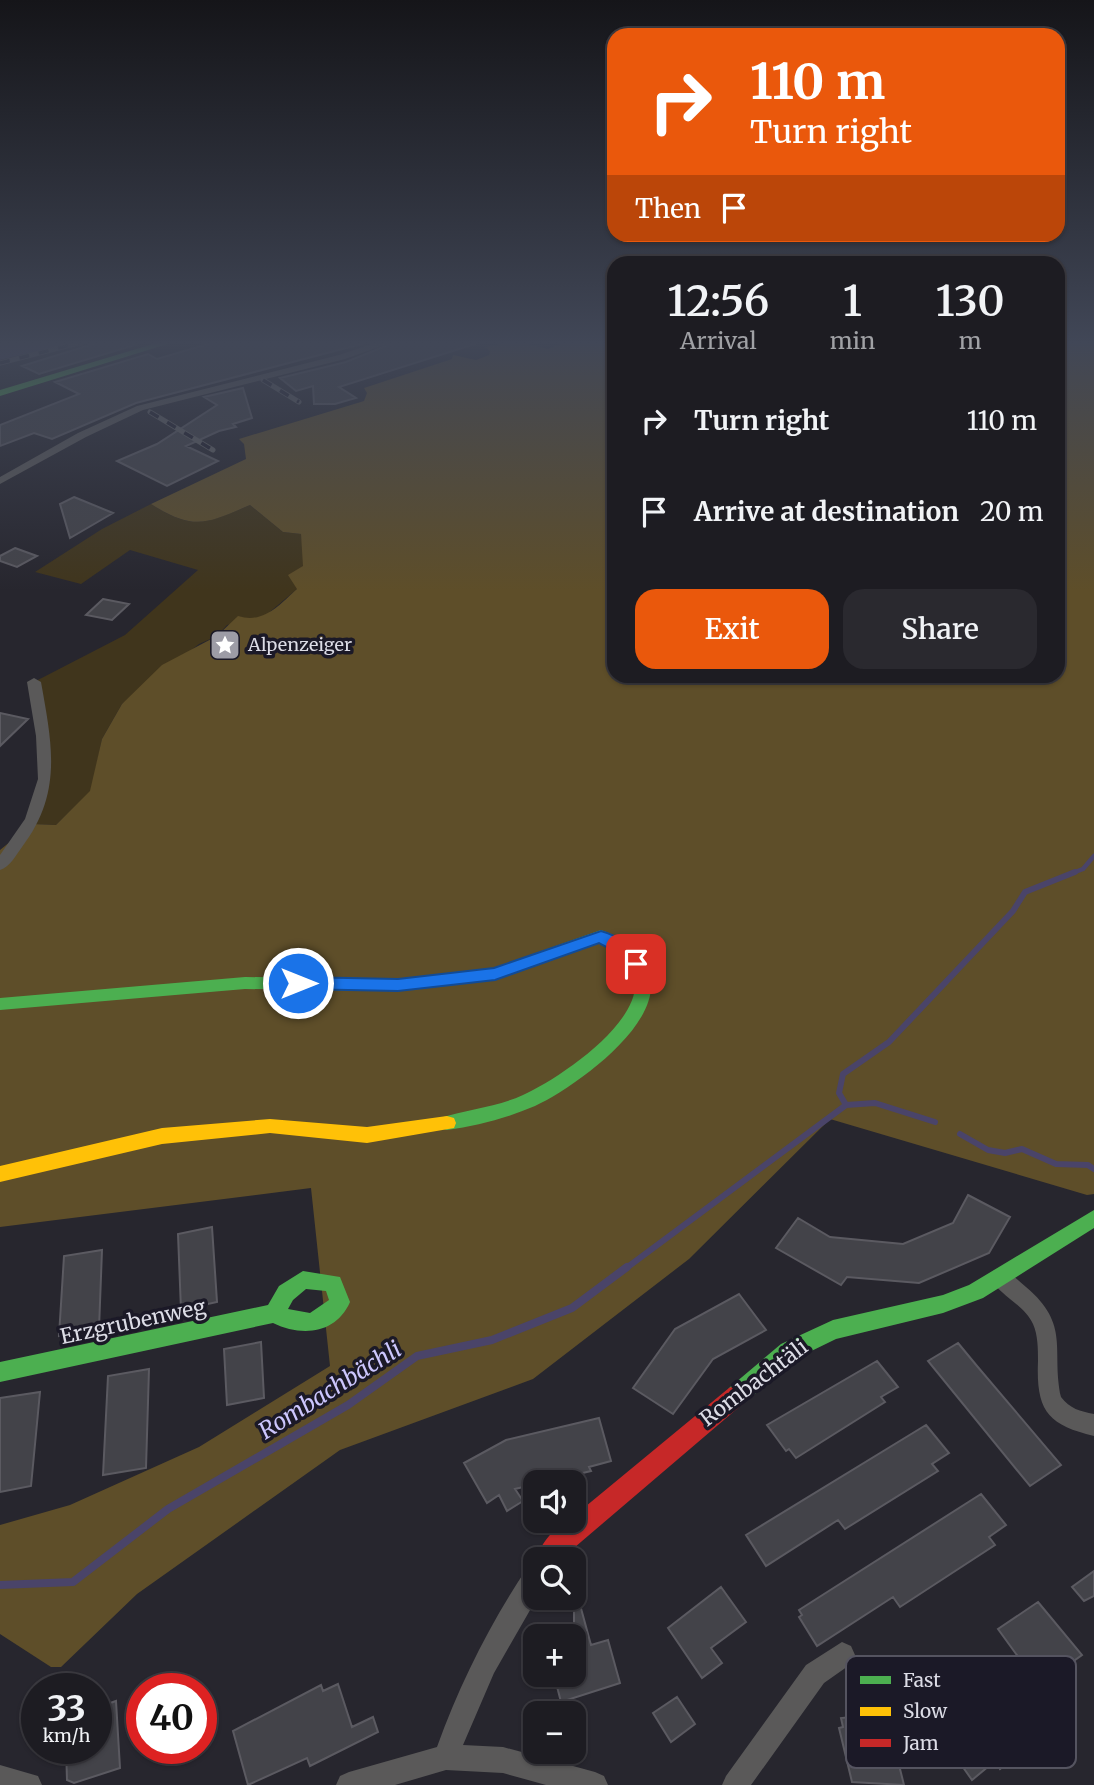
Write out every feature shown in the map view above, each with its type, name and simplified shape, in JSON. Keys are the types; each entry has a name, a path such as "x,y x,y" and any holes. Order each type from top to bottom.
{"street":[{"path":"0,481 105,424"},
{"path":"0,865 32,824 42,804 47,780 46,754 34,682"},
{"path":"0,1004 245,983 398,985 495,974 601,936 622,948 636,964 644,987 632,1019 588,1065 530,1100 466,1120 367,1135 270,1126 162,1136 0,1174"},
{"name":"Rombachtäli","path":"556,1547 789,1351 833,1330 943,1304 976,1292 1094,1218"},
{"path":"1000,1277 1035,1308 1045,1326 1048,1395 1059,1412 1076,1423 1094,1425"},
{"name":"Erzgrubenweg","path":"0,1372 275,1313"},
{"path":"446,1757 461,1710 499,1631 523,1596"},
{"path":"735,1785 815,1674 842,1655"},
{"path":"349,1785 446,1757 503,1760 595,1785"},
{"path":"0,1777 29,1785"}],"shaded area":[{"path":"287,424 607,424 607,683 1065,683 1065,424 1094,424 1094,1194 1087,1195 830,1119 689,1259 533,1379 340,1450 137,1594 61,1667 51,1667 0,1634 0,1525 70,1505 199,1447 330,1366 311,1188 0,1227 0,850 32,824 56,825 90,791 102,739 122,704 162,665 217,636 238,616 256,617 270,612 297,589 288,575 303,566 301,534 283,532 250,505 222,517 200,522 178,518 151,504 246,459 244,444 239,439"},
{"path":"151,504 178,518 200,522 222,517 250,505 283,532 301,534 305,558 297,589 265,616 227,625 217,636 199,644 122,704 102,739 91,791 56,825 32,824 42,804 34,682 125,635 198,570 130,550 81,584 35,572 102,529"}],"building":[{"path":"86,424 52,439 34,433 0,446 0,425"},
{"path":"187,424 233,424 236,427 219,431 186,446 218,461 167,486 117,461 157,444"},
{"path":"74,497 113,513 70,538 60,504"},
{"path":"15,548 37,556 17,567 0,561 0,556"},
{"path":"103,599 129,604 112,620 86,615"},
{"path":"0,713 28,719 0,746"},
{"path":"968,1195 1010,1217 989,1253 919,1283 847,1277 841,1285 776,1248 798,1218 830,1237 903,1244 953,1223"},
{"path":"212,1227 217,1302 181,1310 178,1234"},
{"path":"102,1250 99,1329 59,1336 64,1256"},
{"path":"739,1294 766,1330 713,1359 673,1414 633,1388 675,1329"},
{"path":"261,1342 264,1398 227,1405 224,1349"},
{"path":"958,1343 1061,1465 1030,1486 928,1361"},
{"path":"877,1361 898,1387 881,1397 885,1402 796,1458 789,1449 786,1451 767,1425"},
{"path":"149,1369 146,1468 103,1475 108,1376"},
{"path":"40,1392 31,1486 0,1492 0,1398"},
{"path":"599,1418 611,1461 589,1467 591,1471 586,1472 586,1470 523,1470 523,1487 515,1489 523,1501 507,1511 499,1495 487,1503 464,1463 506,1440"},
{"path":"926,1425 949,1453 932,1464 938,1471 845,1529 838,1520 766,1566 746,1535"},
{"path":"981,1494 1006,1525 989,1537 995,1545 900,1607 893,1597 817,1646 799,1617 802,1615 799,1610"},
{"path":"1094,1571 1094,1596 1084,1601 1072,1587"},
{"path":"721,1587 746,1622 711,1648 722,1663 702,1678 668,1628"},
{"path":"1038,1602 1082,1655 1076,1659 1076,1656 1018,1656 998,1629"},
{"path":"574,1610 581,1610 585,1624 574,1624"},
{"path":"586,1627 591,1645 608,1640 620,1683 561,1701 557,1687 586,1687"},
{"path":"338,1684 352,1727 373,1717 378,1732 310,1766 307,1758 248,1785 233,1731 321,1685 323,1691"},
{"path":"677,1697 695,1724 671,1742 653,1713"},
{"path":"116,1701 120,1768 74,1783 67,1780 66,1764 112,1764 112,1702"},
{"path":"846,1717 846,1757 839,1728 843,1727 841,1718"},
{"path":"849,1768 900,1768 904,1785 852,1782"},
{"path":"964,1768 987,1768 972,1780"}],"waterway":[{"path":"1070,874 1083,869 1094,856"},
{"path":"1070,874 1075,872"},
{"path":"846,1105 839,1093 843,1074 889,1042 1013,911 1025,892 1070,874"},
{"name":"Rombachbächli","path":"846,1105 875,1103 935,1122"},
{"name":"Rombachbächli","path":"625,1269 846,1105"},
{"name":"Rombachbächli","path":"960,1134 988,1150 1005,1153 1022,1149 1056,1164 1088,1165 1094,1169"},
{"name":"Rombachbächli","path":"0,1585 73,1582 168,1509 348,1405 417,1356 492,1340 572,1308 627,1267"}],"railway":[{"path":"170,424 213,450"}],"traffic: fast":[{"path":"0,1004 245,983 398,985 495,974 601,936 630,956 643,978 640,1003 631,1019 600,1053 562,1082 530,1100 489,1114 447,1123"},
{"path":"737,1395 789,1351 833,1330 943,1304 976,1292 1094,1218"},
{"path":"0,1372 275,1313 293,1322 310,1323 325,1317 340,1302 333,1283 303,1280 286,1293 275,1313"}],"traffic: slow":[{"path":"0,1174 162,1136 270,1126 367,1135 447,1123"}],"traffic: jam":[{"path":"556,1547 737,1395"}],"place":[{"name":"Alpenzeiger","path":"225,645"}],"route":[{"path":"298,983 398,985 495,974 601,936 622,948 636,964"}]}
